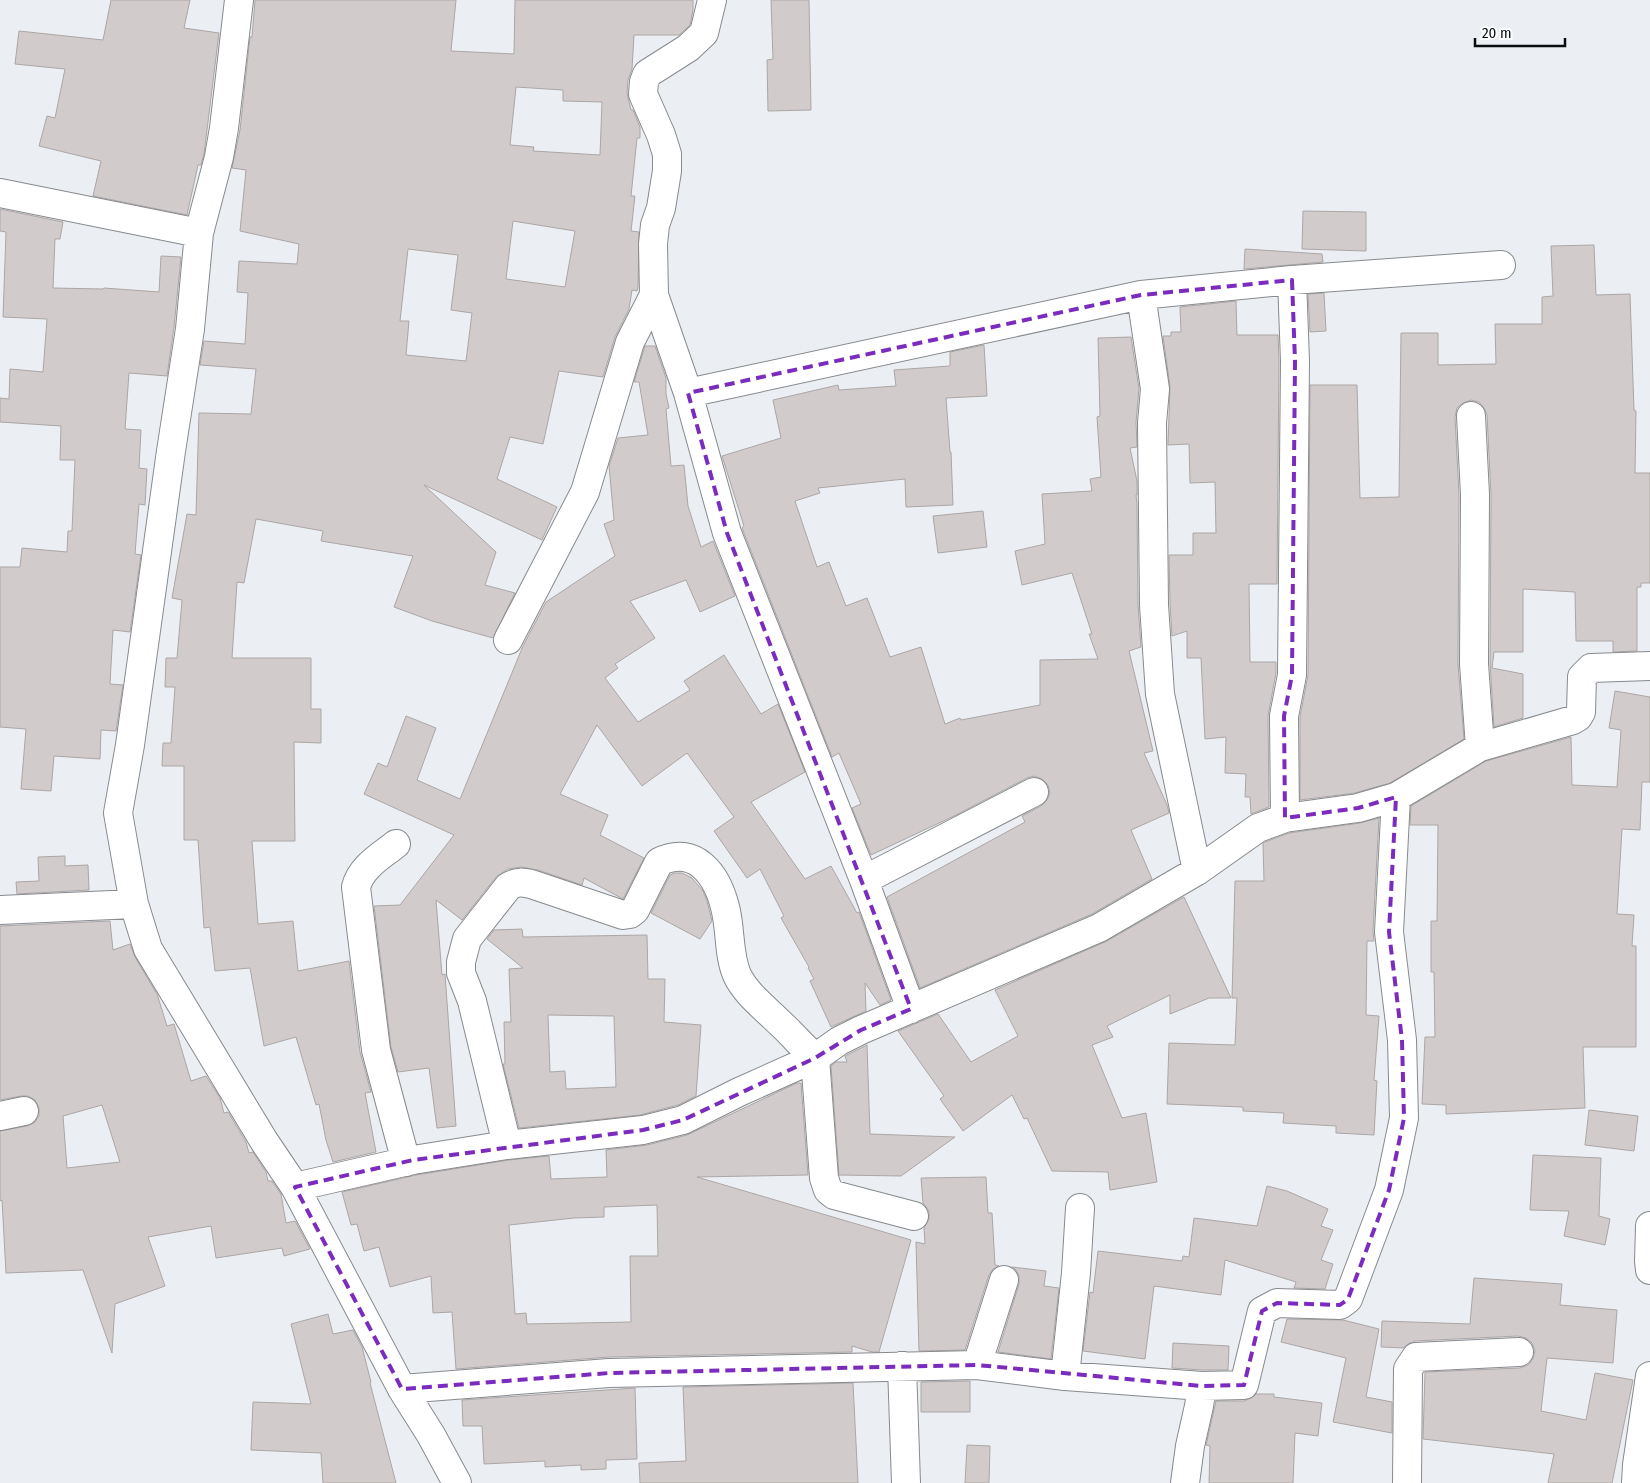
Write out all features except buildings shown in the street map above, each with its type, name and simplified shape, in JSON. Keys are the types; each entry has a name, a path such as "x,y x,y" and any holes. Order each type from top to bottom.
{"street":[{"path":"239,0 219,157 199,233 190,329 130,745 118,813 134,904 148,949 264,1141 295,1187 402,1390 457,1483"},
{"path":"712,0 704,34 688,48 647,74 644,82 643,94 667,154 667,171 661,208 655,225 653,244 654,295 688,393 727,533 864,880 911,1009"},
{"path":"0,193 199,233"},
{"path":"688,393 1141,295 1292,280 1501,265"},
{"path":"1285,818 1284,716 1292,675 1295,361 1292,280"},
{"path":"508,640 585,492 630,342 654,295"},
{"path":"1141,295 1154,389 1152,422 1154,605 1160,694 1197,871"},
{"path":"1470,416 1474,495 1474,664 1480,746"},
{"path":"295,1187 406,1162 507,1145 643,1130 683,1120 815,1058 850,1036 1099,928 1197,871 1258,828 1285,818 1358,808 1396,797 1480,746 1578,718 1581,712 1582,677 1591,668 1650,666"},
{"path":"864,880 1034,792"},
{"path":"402,1390 609,1374 977,1365 1065,1376 1202,1386 1244,1385 1262,1311 1277,1303 1340,1305 1348,1299 1389,1190 1404,1118 1402,1040 1389,932 1396,797"},
{"path":"396,844 364,870 358,879 356,887 376,1050 406,1162"},
{"path":"507,1145 472,1001 461,973 461,962 467,939 508,887 515,883 522,882 534,885 623,915 630,914 635,910 659,862 675,856 687,857 703,866 713,877 725,907 737,975 748,993 815,1058 824,1178 828,1190 834,1195 914,1216"},
{"path":"0,910 134,904"},
{"path":"1065,1376 1076,1273 1080,1208"},
{"path":"1649,1265 1650,1226"},
{"path":"977,1365 1004,1280"},
{"path":"1407,1483 1408,1369 1411,1362 1416,1357 1519,1352"},
{"path":"902,1366 906,1483"},
{"path":"1636,1483 1650,1376"},
{"path":"1186,1483 1190,1446 1202,1386"}],"highlighted area":[{"path":"1292,280 1295,361 1292,675 1284,716 1285,818 1358,808 1396,797 1389,932 1402,1040 1404,1118 1389,1190 1348,1299 1340,1305 1277,1303 1262,1311 1244,1385 1202,1386 977,1365 609,1373 402,1389 295,1187 413,1160 643,1130 683,1120 815,1058 861,1030 911,1009 727,533 688,393 1141,295"}]}
